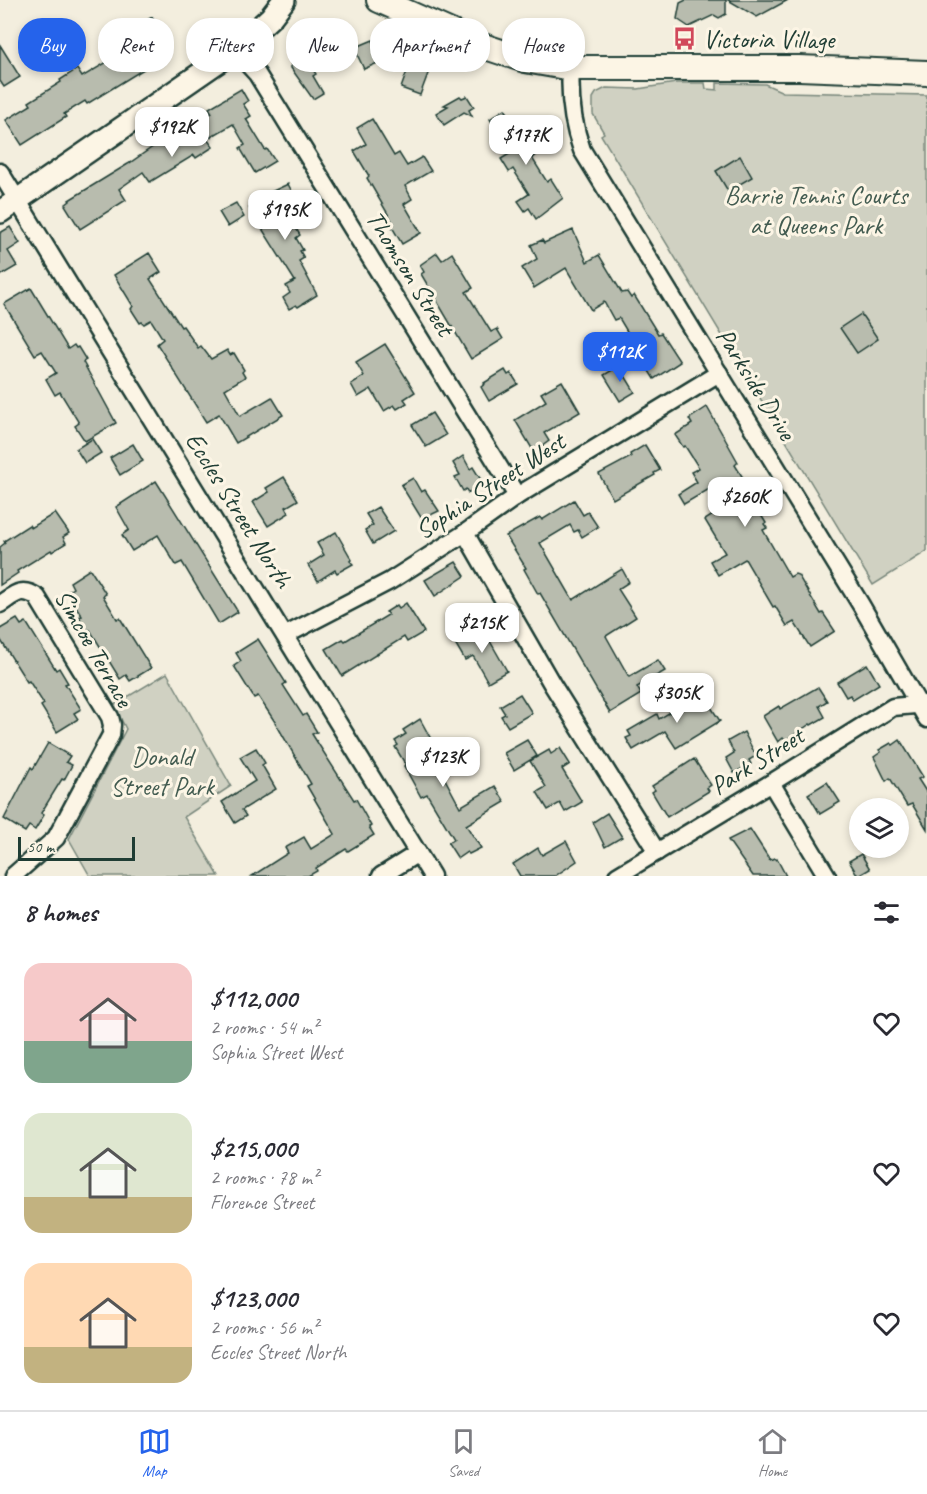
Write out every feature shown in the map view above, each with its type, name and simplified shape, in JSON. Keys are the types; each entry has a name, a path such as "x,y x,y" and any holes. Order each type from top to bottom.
{"main road":[{"path":"379,0 480,45 502,52"},
{"path":"585,68 799,68 927,73"}],"street":[{"path":"270,18 284,0"},
{"path":"0,212 203,72"},
{"name":"Thomson Street","path":"255,72 518,496"},
{"name":"Parkside Drive","path":"571,72 569,93 573,126 582,150 922,704 927,719"},
{"name":"Eccles Street North","path":"0,172 432,876"},
{"name":"Sophia Street West","path":"286,635 390,581 518,496 719,372"},
{"path":"465,532 552,684 657,852"},
{"name":"Simcoe Terrace","path":"0,604 19,592 29,591 37,597 110,717 112,725 111,735 56,838 13,876"},
{"name":"Park Street","path":"617,876 893,707 922,704"},
{"path":"771,783 827,876"},
{"path":"381,876 418,853"}],"green space":[{"name":"Barrie Tennis Courts at Queens Park","path":"676,83 705,83 706,89 717,90 717,83 765,84 783,92 927,95 927,551 873,585 601,135 604,133 593,114 593,98 596,93 606,88 638,89"},
{"name":"Donald Street Park","path":"167,673 231,786 184,817 219,876 90,876 69,839 126,729 114,705"}],"building":[{"path":"686,0 726,0 726,14 719,18 714,15 689,27 677,19 680,3"},
{"path":"728,0 788,0 757,17"},
{"path":"370,41 370,66 364,69 358,56 358,46"},
{"path":"0,45 20,77 4,87 0,81"},
{"path":"98,68 98,72 139,72 87,104 85,101 64,114 66,117 22,145 6,120 31,105 29,102 72,72 79,72 82,77"},
{"path":"294,72 315,72 316,74 313,76 323,93 313,99"},
{"path":"407,72 429,72 420,95 401,88"},
{"path":"241,89 248,101 243,104 251,116 246,119 265,150 267,149 275,161 255,173 240,148 245,145 233,124 207,139 213,147 196,158 194,155 150,182 143,172 119,189 126,200 80,229 65,205 69,200 167,137 168,139 173,137 212,113 209,108"},
{"path":"460,96 462,98 467,96 474,107 469,110 472,116 464,112 444,125 436,113 448,106 444,105"},
{"path":"505,109 514,123 517,120 538,154 532,158 547,182 551,179 563,198 536,219 529,208 525,211 518,201 529,194 513,169 509,172 501,159 511,153 490,119"},
{"path":"372,119 394,156 399,153 407,166 422,157 431,171 405,186 412,199 404,204 421,233 402,244 389,222 392,221 367,178 369,176 354,151 366,144 357,128"},
{"path":"740,156 752,177 728,191 716,171"},
{"path":"288,184 300,207 287,213 300,235 296,238 303,250 300,251 304,258 299,261 317,295 298,307 296,305 289,309 283,298 290,293 286,286 295,281 249,208 272,195 271,192"},
{"path":"236,203 244,217 228,227 219,212"},
{"path":"10,227 20,243 8,251 17,266 0,276 0,233"},
{"path":"573,230 587,262 599,255 622,293 627,292 631,298 634,295 658,334 661,333 680,362 654,379 619,318 614,320 604,302 591,310 566,268 534,288 522,268 537,259 531,245 542,240 544,243"},
{"path":"149,253 161,272 150,279 181,327 183,326 198,348 201,346 211,359 227,350 230,355 234,353 244,370 242,372 245,377 225,389 240,416 272,397 283,415 236,443 219,414 206,422 157,344 163,339 151,320 144,324 140,323 131,309 133,306 114,275"},
{"path":"437,253 442,260 452,253 473,288 466,292 491,332 497,329 503,339 471,359 421,274 424,272 420,265"},
{"path":"31,288 68,349 74,345 78,347 86,360 83,362 116,423 85,441 75,426 79,423 60,392 55,395 46,379 56,373 42,351 35,355 4,304"},
{"path":"861,314 878,339 857,353 840,328"},
{"path":"385,344 415,392 404,399 407,403 397,409 394,405 384,411 371,389 358,397 351,384 364,376 356,362"},
{"path":"619,366 635,392 620,401 604,375"},
{"path":"505,370 508,375 511,373 518,384 489,401 481,387"},
{"path":"562,381 580,412 544,433 549,441 534,452 515,420 546,401 541,393"},
{"path":"707,407 738,462 735,465 755,497 751,499 766,523 764,524 767,528 763,530 790,577 798,575 821,614 823,613 835,631 810,647 794,622 787,626 745,559 718,575 710,561 725,553 705,520 724,508 711,488 684,504 678,494 697,482 691,472 699,468 675,435 692,424 689,419"},
{"path":"432,413 446,435 426,447 412,425"},
{"path":"92,439 101,453 85,463 76,449"},
{"path":"133,444 143,461 120,475 110,458"},
{"path":"645,445 660,470 613,499 599,474 631,457 630,454"},
{"path":"463,456 470,469 473,467 481,480 479,481 481,485 468,493 466,489 463,491 455,477 460,475 453,463"},
{"path":"284,477 298,500 286,507 289,513 268,526 253,502 269,492 266,488"},
{"path":"413,478 421,492 425,490 439,511 422,519 401,485"},
{"path":"156,481 238,612 219,624 182,562 176,565 158,535 132,551 122,535 129,530 116,507"},
{"path":"574,500 583,515 588,512 598,527 582,537 578,530 574,532 570,525 540,543 573,600 622,569 629,582 618,589 636,617 606,636 629,677 658,660 665,671 637,687 641,694 610,713 506,536 540,517 542,520"},
{"path":"378,507 394,531 373,544 365,530 373,525 366,514"},
{"path":"55,513 69,533 63,537 66,543 17,571 18,573 0,585 0,547 5,543 4,541 29,525 31,528"},
{"path":"336,532 353,564 337,573 335,570 318,581 308,565 324,555 317,543"},
{"path":"456,562 465,576 435,596 425,580"},
{"path":"90,569 106,594 103,596 117,619 120,618 151,668 130,681 126,675 120,679 90,630 88,631 79,617 82,616 67,592 73,588 70,582"},
{"path":"406,603 424,632 407,642 404,637 342,676 326,649 343,639 345,641 388,615 386,612 397,605 399,608"},
{"path":"17,619 21,625 26,622 56,670 59,668 68,683 65,684 81,709 74,713 78,719 57,732 41,706 44,704 0,639 0,629"},
{"path":"482,627 507,671 488,682 473,656 465,660 455,643"},
{"path":"258,639 286,683 283,685 303,716 306,714 317,732 312,734 354,800 356,799 374,835 348,851 346,849 316,868 317,871 308,876 252,876 288,853 285,848 304,837 311,849 335,834 307,786 311,784 275,722 258,696 254,698 234,666 241,661 236,653"},
{"path":"867,664 879,684 853,700 850,695 846,697 837,682"},
{"path":"818,687 827,701 819,706 825,717 785,741 783,738 778,742 763,716"},
{"path":"702,693 720,721 676,748 665,731 633,750 626,738 631,736 628,731 657,714 659,719"},
{"path":"520,694 532,713 508,727 501,716 505,714 500,706"},
{"path":"420,719 443,761 437,764 460,807 495,786 505,802 466,825 481,848 469,854 467,852 458,858 448,843 454,839 427,794 421,797 395,747 398,745 395,741 406,734 403,730"},
{"path":"744,732 756,756 749,760 751,764 734,773 726,758 734,753 728,741"},
{"path":"527,740 537,756 514,770 504,753"},
{"path":"900,740 923,777 918,779 927,793 927,829 912,804 909,805 909,798 902,798 890,778 886,781 874,757 881,752 879,750 891,743 893,745"},
{"path":"48,743 70,756 66,762 72,765 41,813 44,815 35,830 29,826 25,832 4,819 31,767 33,769"},
{"path":"256,748 265,763 262,765 276,789 242,810 246,816 235,823 222,802 255,781 240,757"},
{"path":"560,748 570,764 562,769 582,802 565,812 560,803 548,810 537,792 546,787 530,761 549,750 551,754"},
{"path":"694,759 711,785 707,788 709,791 667,817 652,792 655,790 652,786"},
{"path":"827,782 840,802 820,814 808,794"},
{"path":"607,813 622,837 605,847 593,822"},
{"path":"750,829 770,860 777,859 786,876 753,876 728,840"},
{"path":"566,841 577,861 555,876 520,876 513,864 538,848 542,855"},
{"path":"854,858 863,858 870,869 858,876 849,861"}],"place":[{"name":"Victoria Village","path":"685,39"}]}
